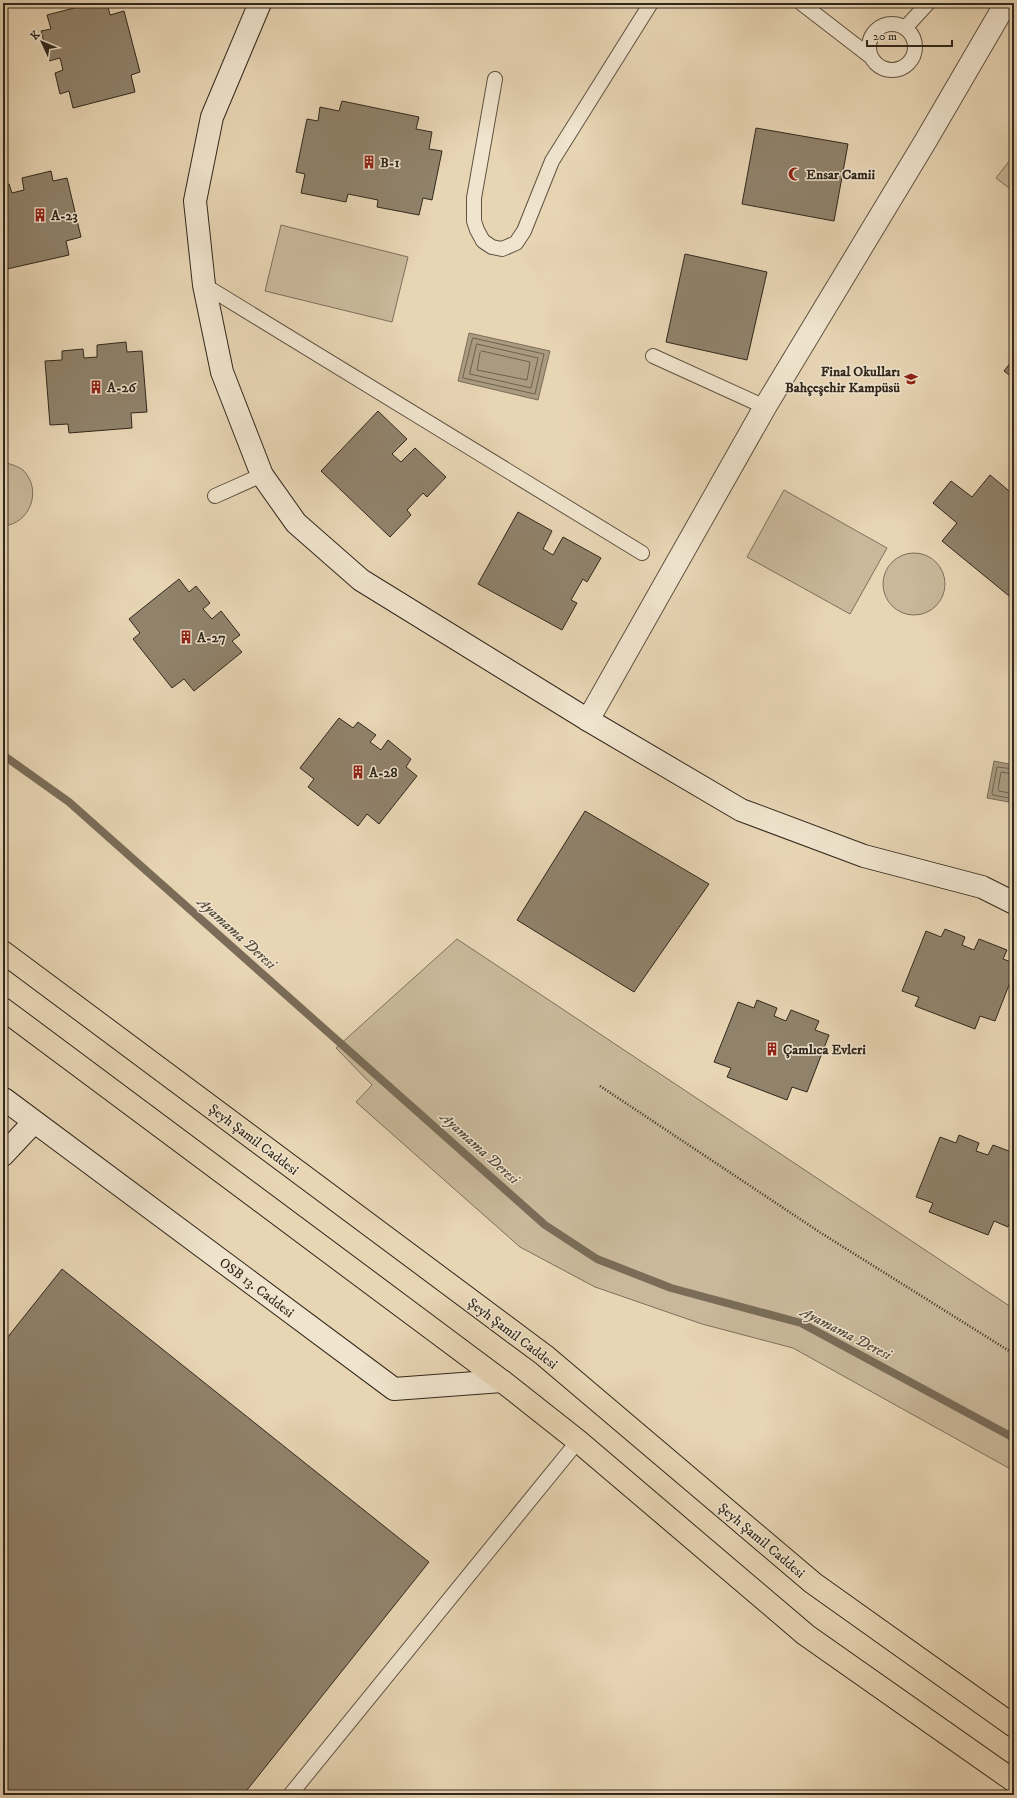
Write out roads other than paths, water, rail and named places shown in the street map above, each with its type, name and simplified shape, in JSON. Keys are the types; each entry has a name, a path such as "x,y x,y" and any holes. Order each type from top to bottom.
{"main road":[{"name":"Şeyh Şamil Caddesi","path":"3,952 544,1356 812,1583 1014,1726"},
{"path":"3,1009 502,1381 578,1441 806,1635 1014,1781"}],"street":[{"path":"260,3 212,117 195,201 204,285 222,372 262,474 296,523 361,580 588,720 740,810 864,856 982,887 1014,903"},
{"path":"588,720 765,407 925,142 1006,3"},
{"name":"OSB 13. Caddesi","path":"3,1100 4,1099 394,1388 502,1381"},
{"path":"3,1155 34,1122"}],"lane":[{"path":"495,79 474,198 474,221 483,241 492,247 502,249 516,243 524,231 552,161 651,3"},
{"path":"801,3 871,57"},
{"path":"906,28 928,3"},
{"path":"892,23 906,28 912,33 916,48 910,63 897,70 889,70 875,64 871,57 869,42 877,29 892,23"},
{"path":"204,285 642,553"},
{"path":"653,356 765,407"},
{"path":"215,496 262,474"},
{"path":"290,1795 578,1441"}],"water":[{"path":"469,333 550,351 538,400 458,381"},
{"path":"994,761 1014,765 1014,803 987,798"}],"waterway":[{"name":"Ayamama Deresi","path":"3,755 69,802 545,1225 597,1259 671,1288 801,1323 1014,1438"}],"place":[{"name":"B-1","path":"369,162"},
{"name":"Ensar Camii","path":"795,174"},
{"name":"A-23","path":"40,215"},
{"name":"Final Okulları Bahçeşehir Kampüsü","path":"911,379"},
{"name":"A-26","path":"96,387"},
{"name":"A-27","path":"186,637"},
{"name":"A-28","path":"358,772"},
{"name":"Çamlıca Evleri","path":"772,1049"}]}
